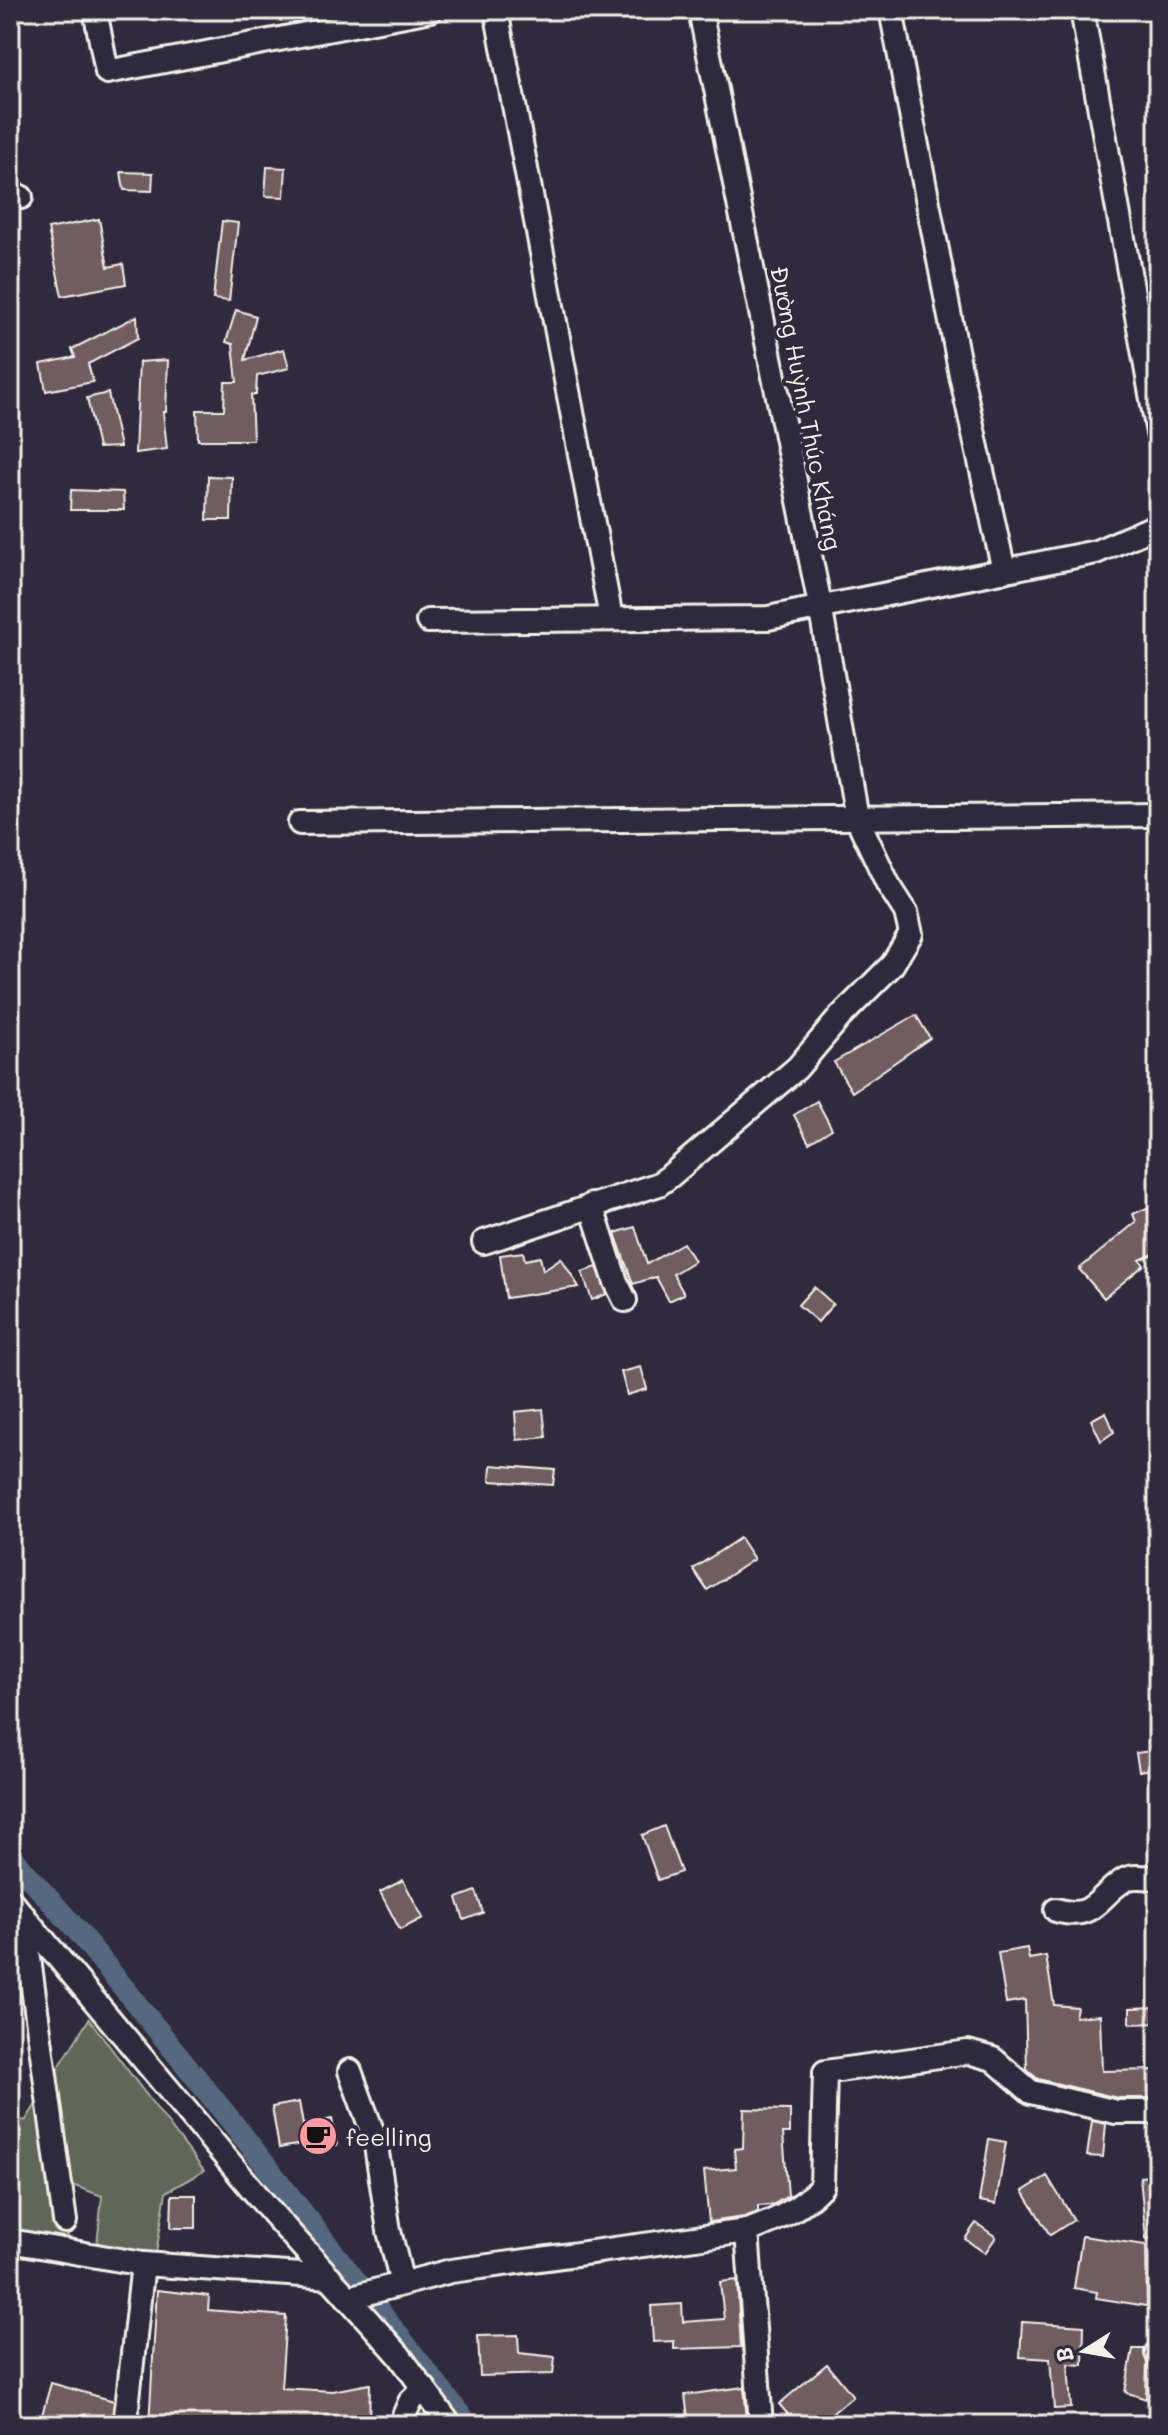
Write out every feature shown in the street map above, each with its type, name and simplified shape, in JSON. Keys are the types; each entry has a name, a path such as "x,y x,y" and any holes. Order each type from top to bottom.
{"street":[{"path":"95,10 107,72 431,10"},
{"path":"496,10 611,618"},
{"name":"Đường Huỳnh Thúc Kháng","path":"484,1242 659,1184 797,1068 840,1017 892,965 911,934 906,912 888,884 857,818 820,605 700,10"},
{"path":"891,10 961,375 1004,571"},
{"path":"1082,10 1148,314 1158,433"},
{"path":"428,621 768,618 820,605 1096,552 1158,525"},
{"path":"300,823 1158,815"},
{"path":"591,1205 616,1282 625,1300"},
{"path":"1056,1910 1070,1914 1087,1911 1128,1878 1158,1878"},
{"path":"16,1907 65,2221"},
{"path":"16,1907 330,2277 354,2297 450,2425"},
{"path":"354,2297 451,2271 747,2231 804,2205 822,2186 825,2072 968,2052 993,2059 1031,2092 1116,2112 1158,2112"},
{"path":"350,2071 375,2139 395,2286"},
{"path":"747,2231 761,2425"},
{"path":"10,2241 143,2264 330,2277"},
{"path":"125,2425 143,2264"},
{"path":"400,2425 410,2402 424,2388"}],"green space":[{"path":"89,2019 204,2171 166,2192 156,2254 97,2245 102,2196 72,2185 67,2244 10,2234 10,2121 26,2120"}],"building":[{"path":"267,167 286,168 284,197 265,196"},
{"path":"121,172 153,173 152,191 124,190"},
{"path":"99,219 108,267 123,264 126,284 62,296 48,229"},
{"path":"222,221 238,223 229,301 213,299"},
{"path":"236,310 256,316 245,360 284,349 289,368 257,376 256,395 251,395 253,440 198,440 197,410 224,410 225,382 237,382 233,344 226,342"},
{"path":"137,316 138,338 88,364 93,382 46,391 41,364 75,357 72,349"},
{"path":"168,360 166,412 163,412 167,449 135,453 139,362"},
{"path":"108,393 120,447 98,448 87,398"},
{"path":"208,476 232,477 231,520 207,520"},
{"path":"71,490 123,492 124,510 70,510"},
{"path":"916,1015 930,1038 852,1092 834,1062"},
{"path":"817,1101 832,1129 809,1143 794,1115"},
{"path":"1149,1207 1158,1229 1158,1252 1140,1260 1144,1265 1104,1298 1079,1269 1136,1222 1133,1214"},
{"path":"635,1227 647,1264 683,1243 694,1261 673,1274 684,1294 669,1301 656,1277 633,1284 615,1233"},
{"path":"523,1252 525,1260 540,1257 543,1270 561,1258 579,1287 506,1298 500,1255"},
{"path":"597,1267 607,1294 592,1300 582,1272"},
{"path":"814,1287 833,1304 818,1322 798,1305"},
{"path":"641,1367 647,1389 627,1395 621,1372"},
{"path":"543,1409 546,1437 517,1440 515,1412"},
{"path":"1106,1412 1114,1432 1101,1441 1091,1420"},
{"path":"491,1465 555,1470 553,1485 490,1481"},
{"path":"740,1538 754,1559 707,1590 693,1569"},
{"path":"1158,1750 1158,1768 1139,1771 1136,1753"},
{"path":"664,1826 681,1872 658,1880 642,1835"},
{"path":"403,1880 423,1918 400,1930 380,1892"},
{"path":"476,1891 483,1913 464,1920 457,1898"},
{"path":"1027,1948 1029,1959 1046,1956 1054,2005 1077,2007 1075,2017 1100,2015 1102,2071 1158,2070 1158,2098 1118,2098 1038,2079 1027,2070 1025,2000 1006,2003 998,1953"},
{"path":"1158,2007 1158,2023 1130,2024 1130,2008"},
{"path":"299,2102 303,2125 332,2119 337,2145 310,2150 308,2143 279,2148 272,2107"},
{"path":"744,2109 790,2110 790,2133 783,2133 788,2196 772,2205 758,2206 758,2212 744,2217 709,2222 704,2171 736,2168 734,2149 743,2148"},
{"path":"1092,2121 1106,2124 1103,2157 1087,2156"},
{"path":"989,2139 1006,2142 996,2204 979,2201"},
{"path":"1158,2175 1158,2238 1146,2239 1140,2177"},
{"path":"1047,2176 1074,2220 1050,2235 1023,2191"},
{"path":"172,2195 196,2195 196,2228 171,2228"},
{"path":"976,2223 996,2237 985,2253 965,2239"},
{"path":"1082,2236 1146,2245 1147,2306 1096,2298 1097,2292 1074,2288"},
{"path":"737,2280 741,2347 674,2349 674,2341 653,2342 651,2306 682,2304 683,2322 724,2319 720,2282"},
{"path":"157,2290 209,2296 208,2310 286,2316 281,2388 332,2391 370,2384 369,2425 149,2425"},
{"path":"1022,2322 1084,2326 1083,2365 1068,2364 1071,2408 1054,2409 1050,2359 1020,2357"},
{"path":"518,2335 519,2353 555,2357 553,2374 480,2376 478,2336"},
{"path":"1133,2349 1144,2349 1147,2363 1146,2399 1125,2392"},
{"path":"827,2364 853,2396 818,2425 797,2425 779,2404"},
{"path":"51,2383 114,2401 111,2425 74,2425 42,2415"},
{"path":"744,2387 747,2421 689,2425 685,2395"}],"waterway":[{"path":"10,1856 76,1929 236,2127 468,2425"}],"place":[{"name":"feelling","path":"318,2136"}]}
